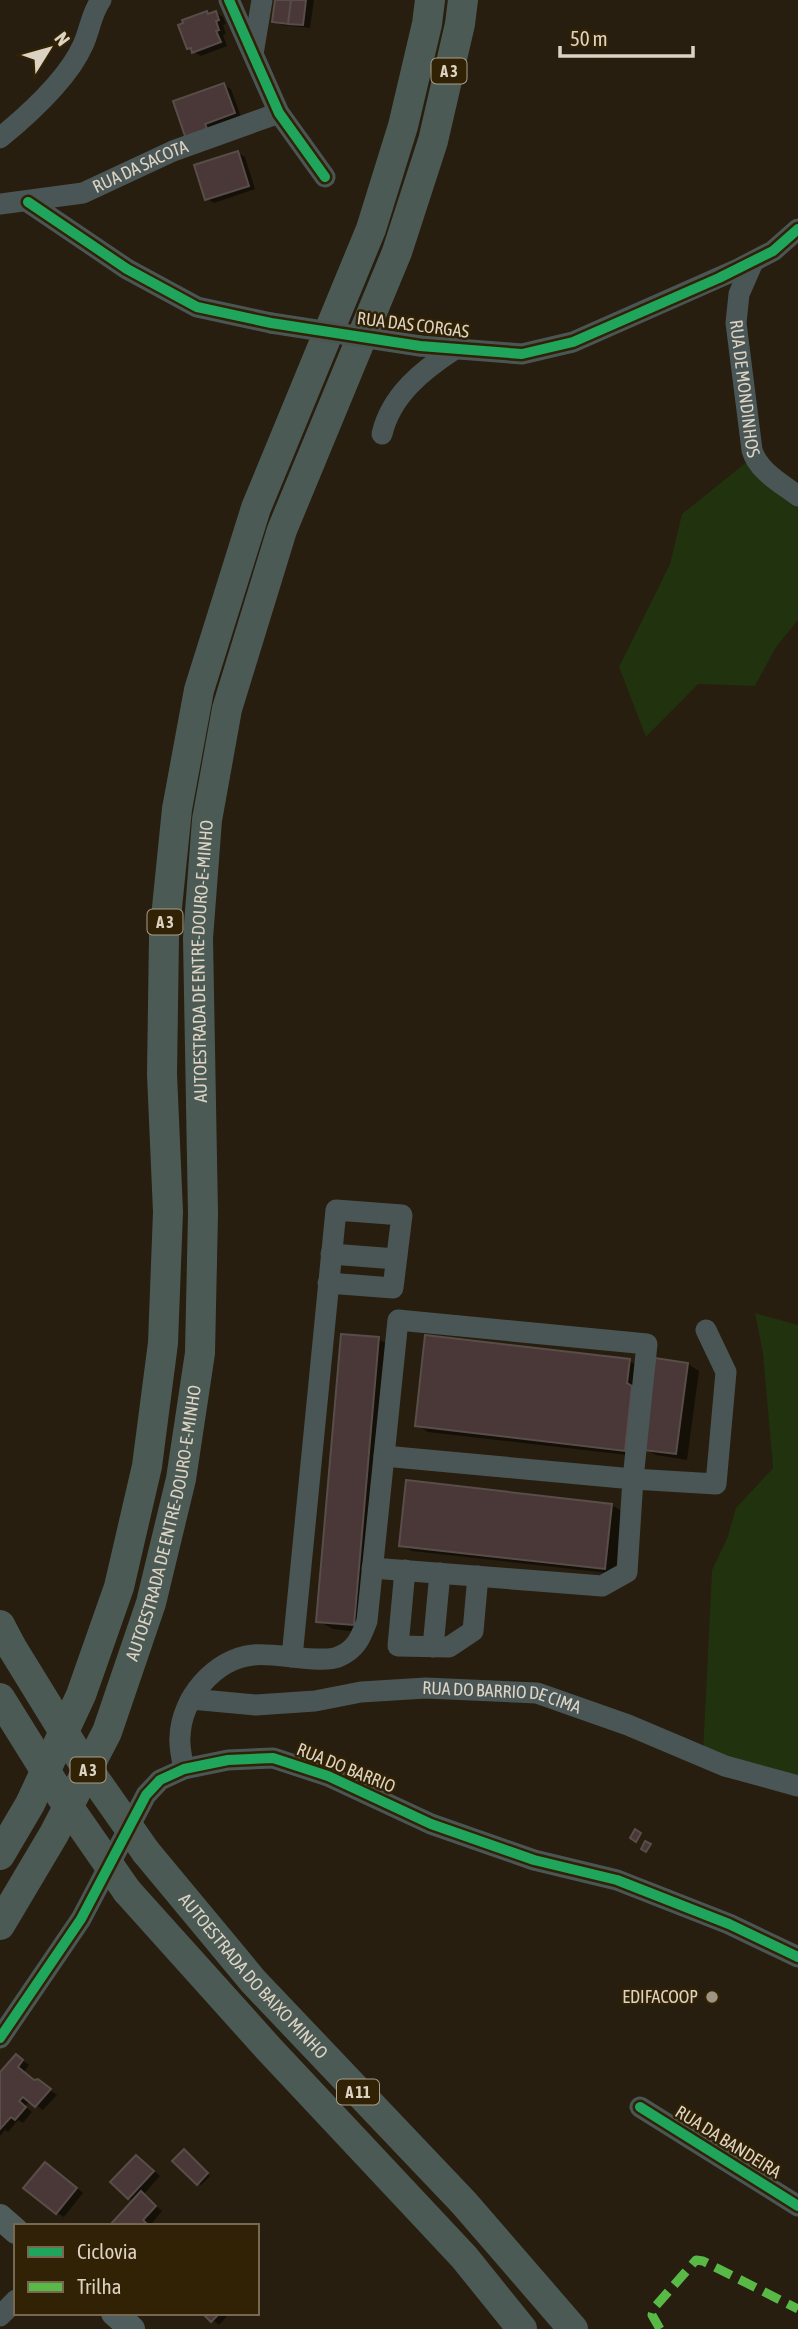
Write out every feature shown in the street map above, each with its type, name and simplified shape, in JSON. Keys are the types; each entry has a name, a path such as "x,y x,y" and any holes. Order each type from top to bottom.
{"highway":[{"name":"AUTOESTRADA DE ENTRE-DOURO-E-MINHO","path":"0,1855 30,1804 81,1695 119,1587 147,1466 163,1343 168,1212 162,1074 164,937 177,809 199,690 256,508 371,229 402,126 430,0"},
{"name":"AUTOESTRADA DE ENTRE-DOURO-E-MINHO","path":"0,1925 54,1834 107,1732 151,1603 178,1492 200,1353 203,1213 198,938 207,820 227,709 282,530 397,252 433,141 463,0"},
{"name":"AUTOESTRADA DO BAIXO MINHO","path":"6,1636 78,1755 146,1852 253,1981 464,2203 573,2329"},
{"name":"AUTOESTRADA DO BAIXO MINHO","path":"0,1698 63,1799 127,1891 260,2040 464,2257 522,2329"}],"main road":[{"path":"0,2217 14,2229"},
{"path":"116,2315 132,2329"}],"street":[{"path":"0,138 25,117 57,83 83,46 94,10 101,0"},
{"path":"229,0 279,113 325,177"},
{"path":"253,54 261,0"},
{"name":"RUA DA SACOTA","path":"0,204 83,193 173,151 279,113"},
{"name":"RUA DAS CORGAS","path":"27,202 127,268 197,307 271,323 420,346 522,354 573,342 753,262 773,251 798,229"},
{"name":"RUA DE MONDINHOS","path":"753,262 739,294 736,323 752,450 761,467 798,496"},
{"path":"382,434 390,411 405,390 434,363 455,349"},
{"path":"292,1657 328,1283 336,1210 402,1215 393,1288 328,1283"},
{"path":"331,1254 396,1259"},
{"path":"184,1769 180,1738 183,1716 204,1681 228,1663 252,1655 337,1658 358,1644 367,1621 398,1320 647,1344 633,1479 627,1573 602,1586 373,1568"},
{"path":"384,1456 716,1484 726,1371 706,1330"},
{"path":"405,1570 398,1646 449,1647 473,1631 478,1576"},
{"path":"433,1647 440,1573"},
{"name":"RUA DO BARRIO DE CIMA","path":"191,1699 256,1705 316,1701 361,1692 426,1688 537,1693 628,1725 725,1766 798,1786"},
{"name":"RUA DO BARRIO","path":"0,2038 82,1919 146,1795 160,1780 184,1769 228,1760 272,1758 328,1776 431,1824 521,1856 617,1881 729,1924 798,1957"},
{"name":"RUA DA BANDEIRA","path":"640,2107 798,2206"},
{"path":"0,2316 14,2302"}],"green space":[{"path":"748,461 798,501 798,620 776,647 755,686 698,684 646,737 619,667 670,564 682,514"},
{"path":"755,1313 798,1325 798,1778 703,1753 712,1570 727,1539 736,1508 773,1468 763,1353"}],"building":[{"path":"275,0 291,0 288,24 272,22"},
{"path":"291,0 306,0 303,25 288,24"},
{"path":"207,11 208,14 216,11 219,30 216,31 221,42 192,53 191,48 187,49 178,25 183,23 182,20"},
{"path":"224,83 235,113 205,124 208,131 186,139 173,101"},
{"path":"238,151 249,186 205,200 194,165"},
{"path":"341,1334 379,1337 354,1625 316,1622"},
{"path":"425,1335 630,1359 627,1383 632,1386 625,1451 415,1426"},
{"path":"655,1358 688,1363 676,1454 643,1450"},
{"path":"406,1480 612,1504 605,1569 399,1546"},
{"path":"635,1829 641,1833 636,1842 630,1838"},
{"path":"645,1841 651,1844 646,1852 641,1849"},
{"path":"16,2054 23,2060 18,2067 51,2089 35,2107 23,2097 19,2101 26,2107 15,2120 11,2117 0,2129 0,2072"},
{"path":"184,2149 208,2173 197,2185 172,2161"},
{"path":"136,2155 154,2171 128,2199 110,2182"},
{"path":"45,2162 77,2188 56,2214 23,2188"},
{"path":"141,2191 156,2206 143,2220 147,2224 111,2224"},
{"path":"204,2315 218,2315 211,2322"}],"marked path":[{"path":"660,2329 652,2315 654,2308 696,2260 703,2261 798,2309"}],"cycle path":[{"path":"229,0 279,113 325,177"},
{"path":"28,202 127,269 197,307 271,323 420,346 522,354 573,342 719,278 773,251 798,229"},
{"path":"0,2038 81,1919 146,1795 160,1780 184,1769 228,1760 273,1758 328,1776 431,1824 534,1860 617,1880 729,1924 798,1957"},
{"path":"640,2107 798,2206"}],"place":[{"name":"EDIFACOOP","path":"712,1997"}]}
